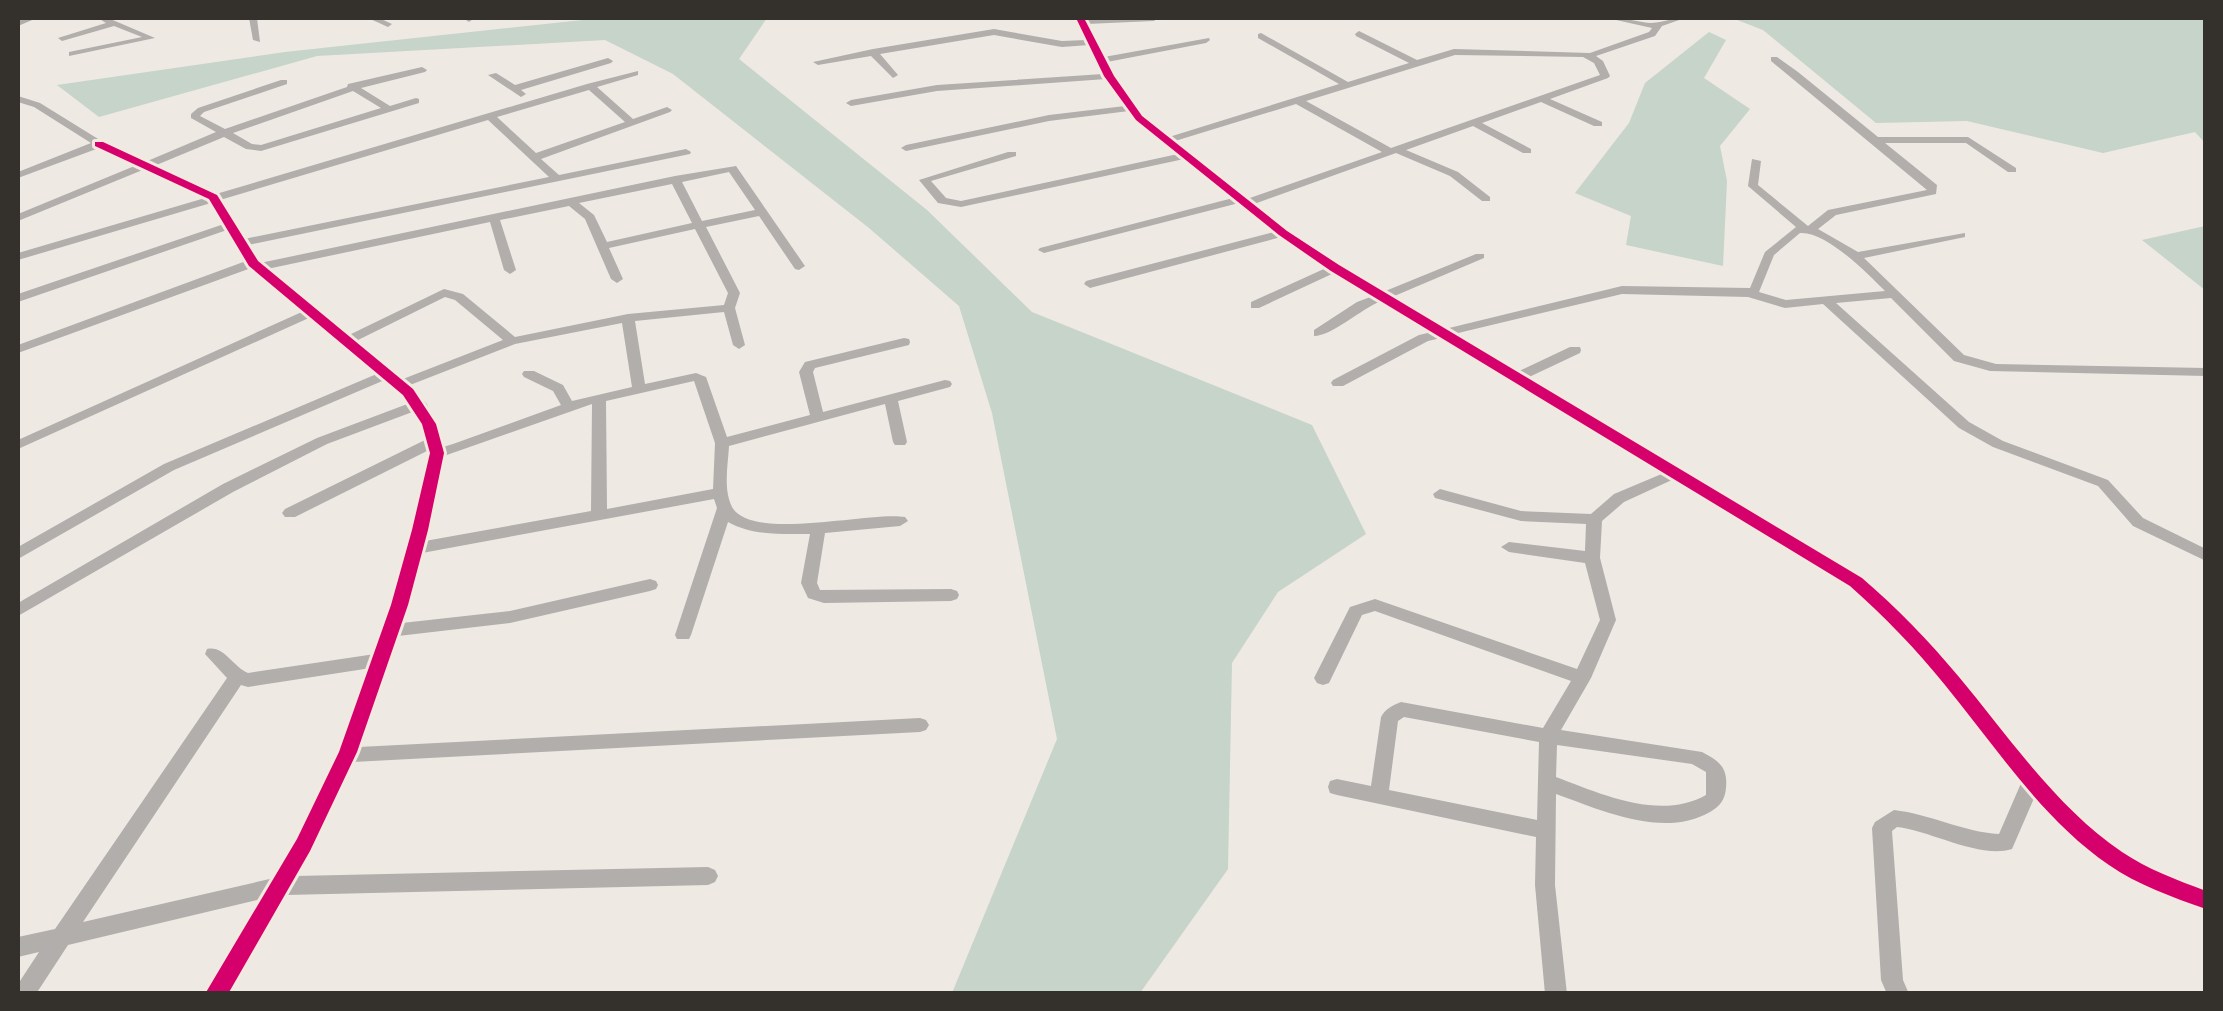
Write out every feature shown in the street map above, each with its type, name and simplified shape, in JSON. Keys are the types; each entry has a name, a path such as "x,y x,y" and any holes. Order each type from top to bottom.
{"highway":[{"path":"18,22 31,18"}],"street":[{"path":"72,54 155,39 102,18"},
{"path":"253,18 257,40"},
{"path":"372,18 388,24"},
{"path":"1154,18 1081,20 1132,108 1165,141 1241,202 1335,268 1826,562 1885,605 1926,647 2032,780 2104,850 2135,870 2206,900"},
{"path":"1618,18 1656,27 1681,18"},
{"path":"62,38 114,22"},
{"path":"988,23 998,32"},
{"path":"1165,141 1414,62 1464,51 1592,55 1652,34 1656,27"},
{"path":"818,62 998,32 1062,44 1092,42"},
{"path":"1359,34 1414,62"},
{"path":"1261,36 1347,85"},
{"path":"1102,60 1206,40"},
{"path":"873,52 893,76"},
{"path":"1044,250 1241,202 1605,76 1592,55"},
{"path":"1749,293 1755,290 1769,254 1832,212 1932,192 1932,187 1837,105 1774,59"},
{"path":"514,88 608,60"},
{"path":"18,218 224,130 351,86 422,70"},
{"path":"18,257 635,73"},
{"path":"494,75 533,102"},
{"path":"851,102 938,88 1110,76"},
{"path":"284,82 201,110 194,116 250,147 262,148 416,101"},
{"path":"351,86 390,109"},
{"path":"590,86 632,122"},
{"path":"1542,98 1598,124"},
{"path":"18,100 37,106 99,144 213,198 256,265 420,404 436,447 419,548 346,755 279,886 216,994"},
{"path":"1297,100 1394,151 1454,174 1486,199"},
{"path":"906,148 1049,118 1132,108"},
{"path":"536,157 667,110"},
{"path":"490,116 555,178"},
{"path":"1472,122 1526,151"},
{"path":"1873,140 1968,140 2012,170"},
{"path":"18,175 99,144"},
{"path":"240,243 686,152"},
{"path":"1012,154 924,180 942,201 961,204 1184,156"},
{"path":"1756,161 1753,186 1808,228 1856,256 1959,358 1995,368 2206,372"},
{"path":"18,349 256,265 735,168 760,212 799,266"},
{"path":"675,179 734,293 729,308 740,345"},
{"path":"572,202 590,216 617,279"},
{"path":"603,246 760,212"},
{"path":"494,217 510,270"},
{"path":"18,298 228,226"},
{"path":"1090,284 1284,233"},
{"path":"1856,256 1961,235"},
{"path":"1318,333 1361,305 1480,256"},
{"path":"1255,305 1335,268"},
{"path":"1338,383 1406,346 1447,332 1622,290 1749,293 1785,304 1894,294"},
{"path":"346,341 444,293 459,297 512,341"},
{"path":"1827,301 1964,425 1998,444 2103,483 2138,522 2206,556"},
{"path":"401,384 512,341 628,318 729,308"},
{"path":"18,445 310,313"},
{"path":"628,318 639,388"},
{"path":"816,417 806,372 810,365 904,342"},
{"path":"1518,376 1574,350"},
{"path":"18,554 169,467 387,374"},
{"path":"529,374 558,388 567,404"},
{"path":"290,514 436,447 472,445 567,404 687,378 701,380 722,443 723,501 683,635"},
{"path":"722,443 945,384"},
{"path":"599,398 599,514"},
{"path":"890,398 900,442"},
{"path":"18,610 228,488 322,441 420,404"},
{"path":"1440,494 1521,516 1594,519 1619,498 1678,472"},
{"path":"419,548 599,514 723,501"},
{"path":"723,501 745,527 818,529 900,521"},
{"path":"1556,994 1545,885 1548,736 1582,678 1608,620 1592,558 1594,519"},
{"path":"818,529 809,583 814,594 951,595"},
{"path":"1509,547 1592,558"},
{"path":"391,631 510,617 650,585"},
{"path":"1323,678 1356,612 1374,606 1582,678"},
{"path":"213,654 238,677 261,680 380,660"},
{"path":"23,994 238,677"},
{"path":"1378,796 1390,717 1401,709 1548,736 1696,757 1714,768 1718,786 1714,800 1688,816 1612,805 1547,782"},
{"path":"346,755 920,725"},
{"path":"1898,994 1892,980 1882,828 1894,818 1914,819 1984,844 2005,843 2032,780"},
{"path":"1337,788 1545,830"},
{"path":"18,947 279,886 708,876"}],"shaded area":[{"path":"601,18 767,18 739,59 927,210 1032,312 1312,425 1366,534 1278,592 1232,663 1228,869 1140,993 952,993 1057,739 992,413 959,306 869,228 673,74 605,40 317,56 99,117 57,85 285,52"},
{"path":"1732,18 2205,18 2205,143 2195,132 2103,153 1967,121 1876,123 1763,30"},
{"path":"1709,32 1726,40 1704,78 1750,109 1720,146 1727,181 1723,266 1626,245 1631,216 1575,193 1629,123 1645,83"},
{"path":"2205,226 2205,290 2142,240"}],"cycle path":[{"path":"1080,18 1109,76 1139,118 1283,233 1856,582 1922,645 2069,819 2127,866 2206,900"},
{"path":"99,144 213,197 253,263 401,384 429,424 437,453 400,605 348,752 303,845 216,994"}]}
